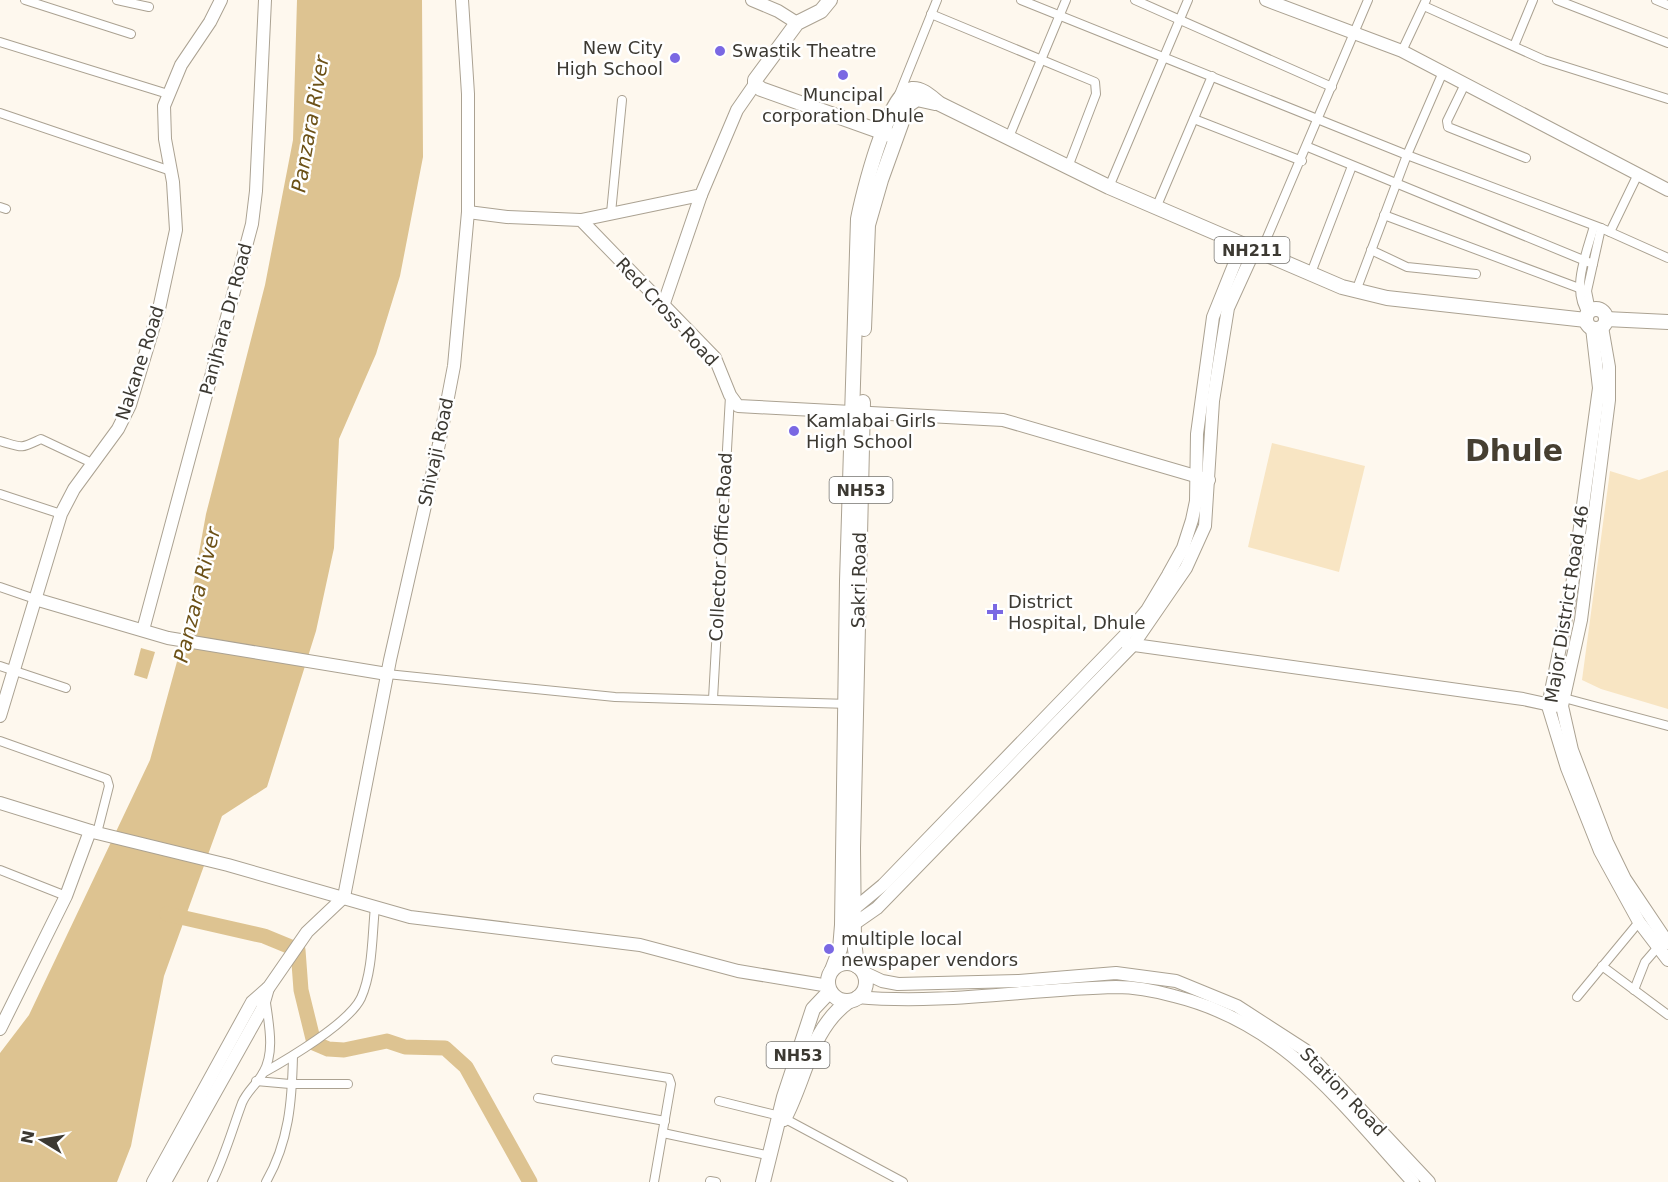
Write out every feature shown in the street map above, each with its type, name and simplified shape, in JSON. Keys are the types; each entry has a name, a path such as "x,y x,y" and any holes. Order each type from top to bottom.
{"main road":[{"path":"830,0 821,11 797,23 760,72 755,84 761,89 890,135"},
{"path":"850,704 854,924 860,969 865,986 853,999 837,998 830,989 832,970 840,949 842,925 858,413 858,219 862,200 890,135 897,100 911,89 922,90 940,104"},
{"name":"NH211","path":"890,135 913,100 940,104 1109,187 1252,250 1356,291 1387,298 1594,320 1668,322"},
{"path":"832,970 844,963 860,969"},
{"name":"NH53","path":"781,1120 813,1009 830,989"},
{"name":"NH53","path":"781,1120 795,1099 821,1029 836,1010 853,999"},
{"path":"763,1182 781,1120"}],"street":[{"path":"25,0 131,34"},
{"path":"117,0 149,7"},
{"name":"Nakane Road","path":"0,716 61,514 74,489 118,429 130,405 159,309 176,230 164,123 168,94 181,64 210,22 221,0"},
{"name":"Panjhara Dr Road","path":"143,630 252,224 256,191 265,0"},
{"name":"Shivaji Road","path":"344,897 381,673 439,444 453,366 468,212 468,94 462,0"},
{"path":"754,0 797,23"},
{"path":"897,100 937,0"},
{"path":"1021,0 1407,155 1598,227 1668,258"},
{"path":"1009,137 1066,0"},
{"path":"1136,0 1181,18 1332,87"},
{"path":"1109,187 1188,0"},
{"path":"1266,0 1402,51 1668,190"},
{"path":"854,924 877,908 1133,645 1165,602 1197,546 1205,526 1203,478 1197,434 1213,317 1302,161 1368,0"},
{"path":"1514,46 1533,0"},
{"path":"1557,0 1668,43"},
{"path":"1656,0 1668,5"},
{"path":"1402,51 1425,3 1514,46 1572,69 1668,99"},
{"path":"931,14 1091,80 1097,85 1068,166"},
{"path":"0,42 168,94"},
{"path":"1356,291 1407,155 1443,72"},
{"path":"1156,208 1212,76"},
{"path":"663,306 701,195 737,110 755,84"},
{"path":"1465,84 1445,125 1454,131 1526,158"},
{"path":"611,213 622,100"},
{"path":"0,112 171,171"},
{"path":"1194,119 1302,161"},
{"path":"1308,147 1589,262"},
{"path":"1311,273 1352,166"},
{"path":"1610,232 1638,174"},
{"path":"468,212 507,218 581,220 701,195"},
{"path":"1384,215 1583,290"},
{"name":"Red Cross Road","path":"581,220 715,357 730,395"},
{"path":"1594,320 1583,290 1598,227"},
{"path":"1371,250 1407,267 1476,274"},
{"name":"Major District Road 46","path":"1594,320 1609,367 1609,400 1581,620 1563,702 1572,750 1607,842 1625,879 1665,946 1668,960"},
{"name":"Major District Road 46","path":"1594,320 1599,388 1571,593 1548,706 1556,736 1587,823 1600,852 1639,922 1665,946"},
{"path":"730,395 734,402 742,406 1003,420 1203,478"},
{"name":"Collector Office Road","path":"712,699 730,395"},
{"path":"0,441 28,447 41,439 92,463"},
{"path":"854,909 883,885 1031,730 1118,643 1147,610 1183,548 1203,478"},
{"path":"0,494 61,514"},
{"path":"0,587 168,638 381,673 615,698 850,704"},
{"path":"1118,643 1523,699 1548,706 1563,702 1668,726"},
{"path":"0,666 66,687"},
{"path":"1031,730 1041,740"},
{"path":"0,741 107,779 109,786 98,834 0,1029"},
{"path":"0,803 98,834 228,865 375,907 434,921 640,945 738,971 830,989"},
{"path":"0,870 66,896"},
{"path":"153,1182 252,1002 269,987 308,932 344,897"},
{"path":"263,1072 296,1055 351,1011 361,998 366,978 375,907"},
{"path":"1577,998 1639,922"},
{"path":"1634,990 1645,962 1665,946"},
{"path":"1602,966 1668,1015"},
{"name":"Station Road","path":"860,969 882,981 898,984 1019,981 1116,973 1172,980 1238,1006 1302,1047 1315,1067 1413,1182"},
{"path":"165,1182 265,1000 269,987"},
{"name":"Station Road","path":"853,999 898,1001 1118,987 1158,992 1232,1015 1315,1067 1429,1182"},
{"path":"212,1182 232,1136 242,1104 263,1072 270,1048 265,1000"},
{"path":"266,1182 285,1138 296,1055"},
{"path":"556,1059 669,1078 671,1084 654,1182"},
{"path":"256,1082 348,1083"},
{"path":"537,1098 665,1121"},
{"path":"719,1101 781,1120 903,1182"},
{"path":"663,1133 771,1156"}],"shaded area":[{"path":"1272,443 1365,466 1339,572 1248,547"},
{"path":"1668,470 1668,709 1601,689 1582,680 1610,471 1639,480"}],"water":[{"name":"Panzara River","path":"297,0 422,0 423,157 400,276 376,354 339,439 334,548 316,631 267,787 222,816 164,976 131,1146 117,1182 0,1182 0,1053 29,1015 150,760 184,636 206,514 265,285 293,140"},
{"path":"141,648 155,652 147,679 134,675"}],"waterway":[{"path":"167,914 264,936 298,950 301,990 314,1043 328,1049 344,1050 387,1041 405,1047 445,1048 466,1067 530,1182"}],"place":[{"name":"Swastik Theatre","path":"720,51"},
{"name":"New City High School","path":"675,58"},
{"name":"Muncipal corporation Dhule","path":"843,75"},
{"name":"Kamlabai Girls High School","path":"794,431"},
{"name":"District Hospital, Dhule","path":"995,612"},
{"name":"multiple local newspaper vendors","path":"829,949"}],"district":[{"name":"Dhule","path":"1514,451"}]}
